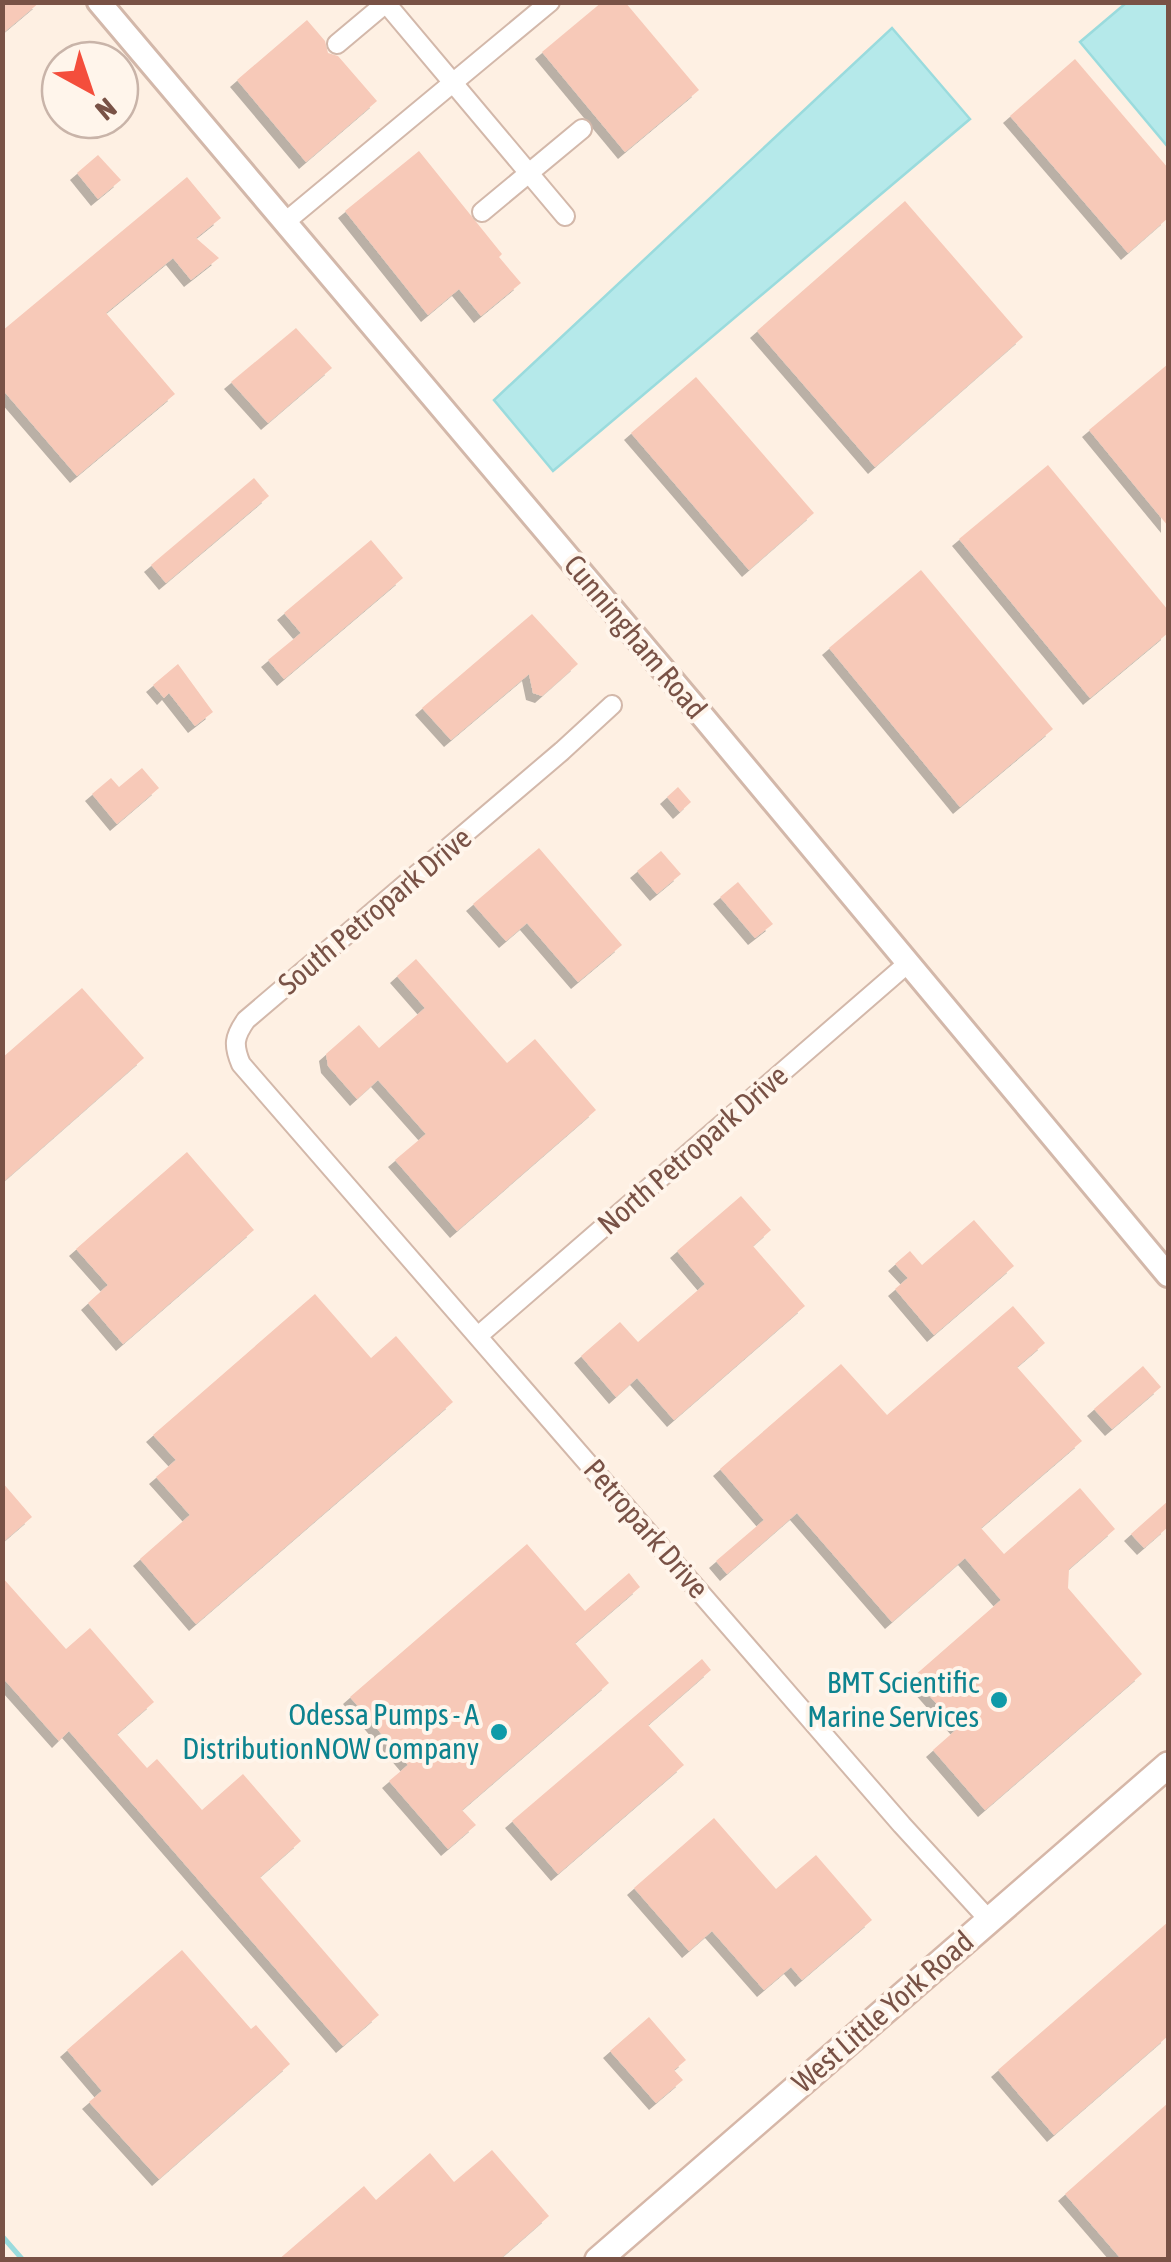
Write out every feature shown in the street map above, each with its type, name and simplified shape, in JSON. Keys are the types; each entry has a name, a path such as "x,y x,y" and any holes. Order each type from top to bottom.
{"main road":[{"name":"West Little York Road","path":"598,2260 1168,1765"}],"street":[{"name":"Cunningham Road","path":"99,2 1168,1274"},
{"path":"284,223 550,2"},
{"path":"337,44 385,3 565,216"},
{"path":"482,212 582,129"},
{"name":"South Petropark Drive","path":"306,1136 241,1064 234,1048 236,1035 246,1020 612,705"},
{"name":"North Petropark Drive","path":"478,1336 907,964"},
{"name":"Petropark Drive","path":"306,1136 842,1756 989,1920"}],"water":[{"path":"1126,3 1168,3 1168,147 1080,42"},
{"path":"892,28 970,119 553,471 494,400"}],"building":[{"path":"2,2 40,2 2,34"},
{"path":"602,2 625,2 699,90 625,152 542,52"},
{"path":"307,20 325,41 328,53 338,56 377,101 306,162 237,80"},
{"path":"1075,59 1168,168 1168,218 1128,253 1010,116"},
{"path":"419,151 521,283 481,316 459,289 428,315 345,211"},
{"path":"98,155 121,180 98,199 77,173"},
{"path":"187,177 221,218 196,238 219,258 191,280 173,258 106,313 175,394 77,476 2,389 2,331"},
{"path":"905,201 1023,337 875,467 757,331"},
{"path":"296,328 332,368 268,423 231,382"},
{"path":"1168,364 1168,526 1089,430"},
{"path":"696,377 814,513 749,570 631,433"},
{"path":"1048,465 1168,610 1168,633 1090,698 959,539"},
{"path":"254,478 269,496 166,583 151,565"},
{"path":"371,540 403,578 284,679 268,660 301,633 284,613"},
{"path":"921,570 1053,729 960,807 829,648"},
{"path":"532,614 578,664 542,696 533,693 529,674 451,740 422,708"},
{"path":"178,664 213,712 195,726 169,693 164,698 153,685"},
{"path":"142,768 159,788 117,824 92,794 111,778 119,787"},
{"path":"678,787 691,802 680,812 667,797"},
{"path":"539,848 622,945 578,982 527,923 506,941 473,904"},
{"path":"661,851 681,874 657,894 637,871"},
{"path":"738,882 773,924 755,938 720,897"},
{"path":"416,959 507,1063 535,1039 596,1110 457,1231 395,1160 426,1134 378,1080 357,1099 328,1066 326,1054 359,1025 379,1048 425,1008 397,976"},
{"path":"82,988 144,1058 2,1183 2,1058"},
{"path":"187,1152 254,1230 123,1344 88,1303 108,1285 76,1249"},
{"path":"741,1196 771,1230 753,1246 805,1306 674,1420 637,1378 616,1397 581,1356 620,1322 638,1342 705,1284 677,1251"},
{"path":"974,1220 1014,1266 934,1335 895,1289 908,1278 895,1264 910,1251 922,1265"},
{"path":"315,1294 371,1358 396,1336 453,1402 196,1624 140,1559 190,1515 156,1477 176,1460 153,1435"},
{"path":"1013,1306 1045,1343 1017,1367 1082,1441 981,1528 1004,1554 1080,1488 1115,1529 1069,1569 1068,1588 1142,1674 985,1810 933,1750 958,1728 913,1677 1001,1600 965,1558 892,1622 797,1513 727,1574 716,1561 764,1520 720,1469 841,1364 887,1415"},
{"path":"1143,1366 1161,1387 1112,1429 1094,1409"},
{"path":"2,1482 32,1517 2,1543"},
{"path":"1168,1501 1168,1527 1144,1548 1131,1534"},
{"path":"527,1544 585,1611 629,1573 640,1587 575,1643 609,1683 462,1810 476,1825 448,1849 389,1781 408,1765 350,1697"},
{"path":"2,1577 66,1649 90,1628 154,1702 117,1734 147,1768 157,1759 202,1810 243,1774 301,1841 260,1877 379,2015 343,2046 69,1731 59,1741 2,1677"},
{"path":"702,1659 711,1670 648,1725 684,1765 558,1874 512,1821"},
{"path":"714,1818 776,1889 816,1855 872,1920 802,1980 791,1967 764,1990 712,1931 689,1951 634,1888"},
{"path":"1168,1922 1168,2036 1054,2135 998,2070"},
{"path":"182,1950 251,2029 256,2025 290,2064 159,2179 89,2102 102,2091 67,2050"},
{"path":"649,2017 686,2060 674,2070 683,2080 656,2103 610,2051"},
{"path":"1168,2103 1168,2260 1122,2260 1065,2194"},
{"path":"492,2150 549,2216 499,2260 278,2260 364,2186 376,2200 430,2153 454,2182"}],"waterway":[{"path":"2,2236 23,2260"}],"place":[{"name":"BMT Scientific Marine Services","path":"999,1700"},
{"name":"Odessa Pumps - A DistributionNOW Company","path":"499,1732"}]}
